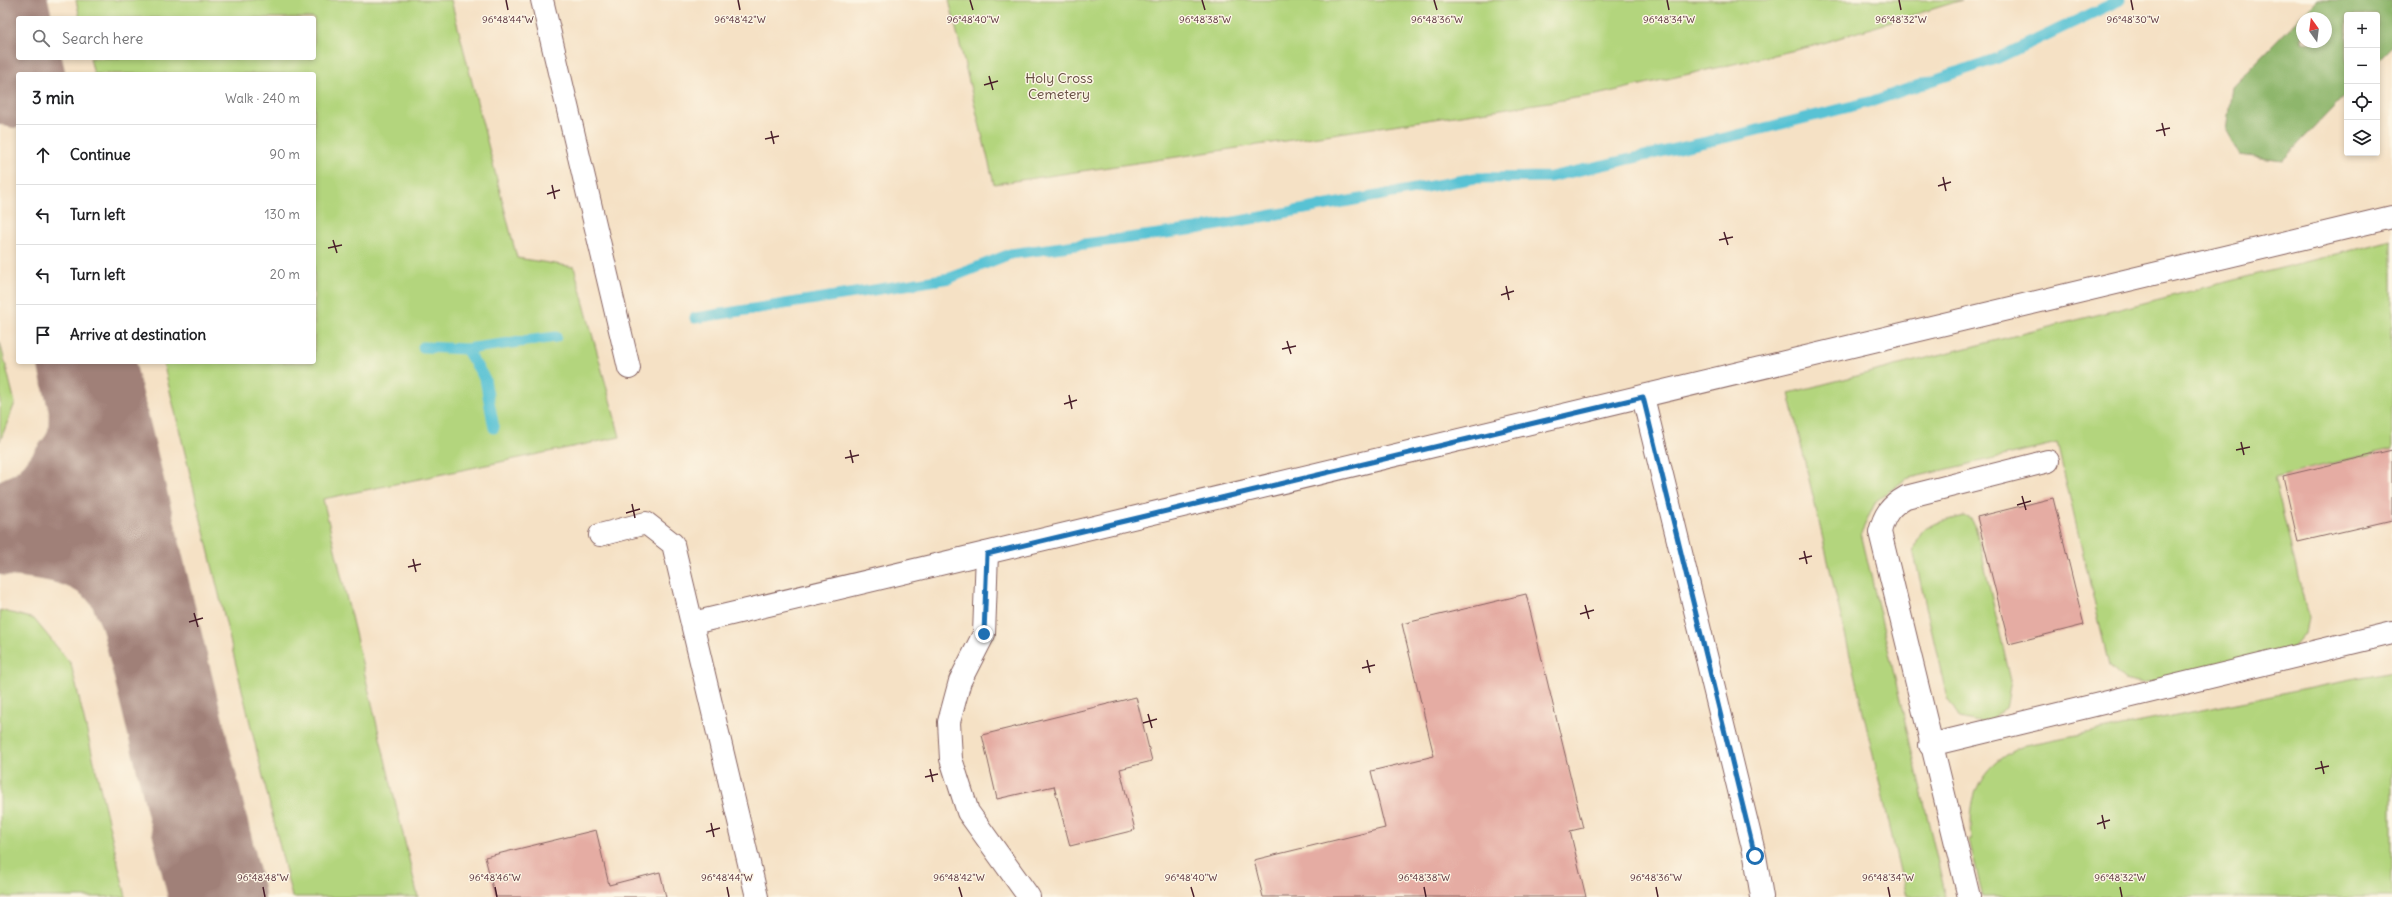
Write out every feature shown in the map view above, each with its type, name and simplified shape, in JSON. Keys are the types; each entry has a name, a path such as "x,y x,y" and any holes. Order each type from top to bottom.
{"lane":[{"path":"542,0 629,368"},
{"path":"693,623 2392,218"},
{"path":"1643,397 1755,856 1762,897"},
{"path":"1969,897 1930,745 1883,551 1880,532 1884,517 1894,504 1906,497 2048,461"},
{"path":"600,535 646,523 673,544 757,897"},
{"path":"987,554 984,634 960,681 949,722 951,759 968,812 1028,897"},
{"path":"1930,745 2392,633"}],"green space":[{"path":"76,0 451,0 517,258 574,267 620,437 323,499 418,897 292,897 163,364 316,364 316,72 94,72 90,60 316,60 316,16 80,16"},
{"name":"Holy Cross Cemetery","path":"949,0 1962,0 1813,46 1596,95 994,184"},
{"path":"2317,0 2392,0 2392,46 2380,58 2380,12 2344,12 2344,96 2282,161 2240,155 2226,131 2232,87 2296,21 2296,48 2332,48 2332,12 2305,12"},
{"path":"2392,240 2392,449 2274,477 2308,617 2305,634 2293,648 2143,683 2124,679 2109,665 2057,443 1906,479 1876,501 1861,533 1946,897 1906,897 1789,393"},
{"path":"0,342 15,403 0,441"},
{"path":"1963,516 1971,519 1975,525 2011,681 2006,709 1983,723 1960,718 1947,698 1914,554 1920,535 1924,530 1936,523"},
{"path":"0,610 34,619 71,664 126,897 0,897"},
{"path":"2392,672 2392,897 1983,897 1969,840 1972,839 1972,807 1975,793 1988,770 1998,760 2011,752 2026,745"}],"building":[{"path":"2392,450 2392,520 2298,542 2283,476"},
{"path":"2053,498 2084,625 2009,644 1977,517"},
{"path":"1526,594 1583,828 1570,831 1586,897 1263,897 1254,860 1385,828 1371,771 1434,756 1402,624"},
{"path":"1136,697 1152,761 1120,769 1135,830 1070,846 1054,786 997,799 982,735"},
{"path":"596,830 609,885 660,872 666,897 495,897 485,857"}],"waterway":[{"path":"695,318 950,278 1010,254 1196,229 1475,178 1550,177 1737,135 1873,101 1998,58 2120,0"},
{"path":"423,347 466,349 556,337"},
{"path":"466,349 485,379 494,428"}],"taxiway":[{"path":"0,5 16,72"},
{"path":"86,364 217,897"},
{"path":"97,408 96,438 89,458 60,497 41,514 11,528 28,529 62,535 93,546 121,565 132,579 145,607"}],"route":[{"path":"984,634 987,554 1643,397 1755,856"}]}
